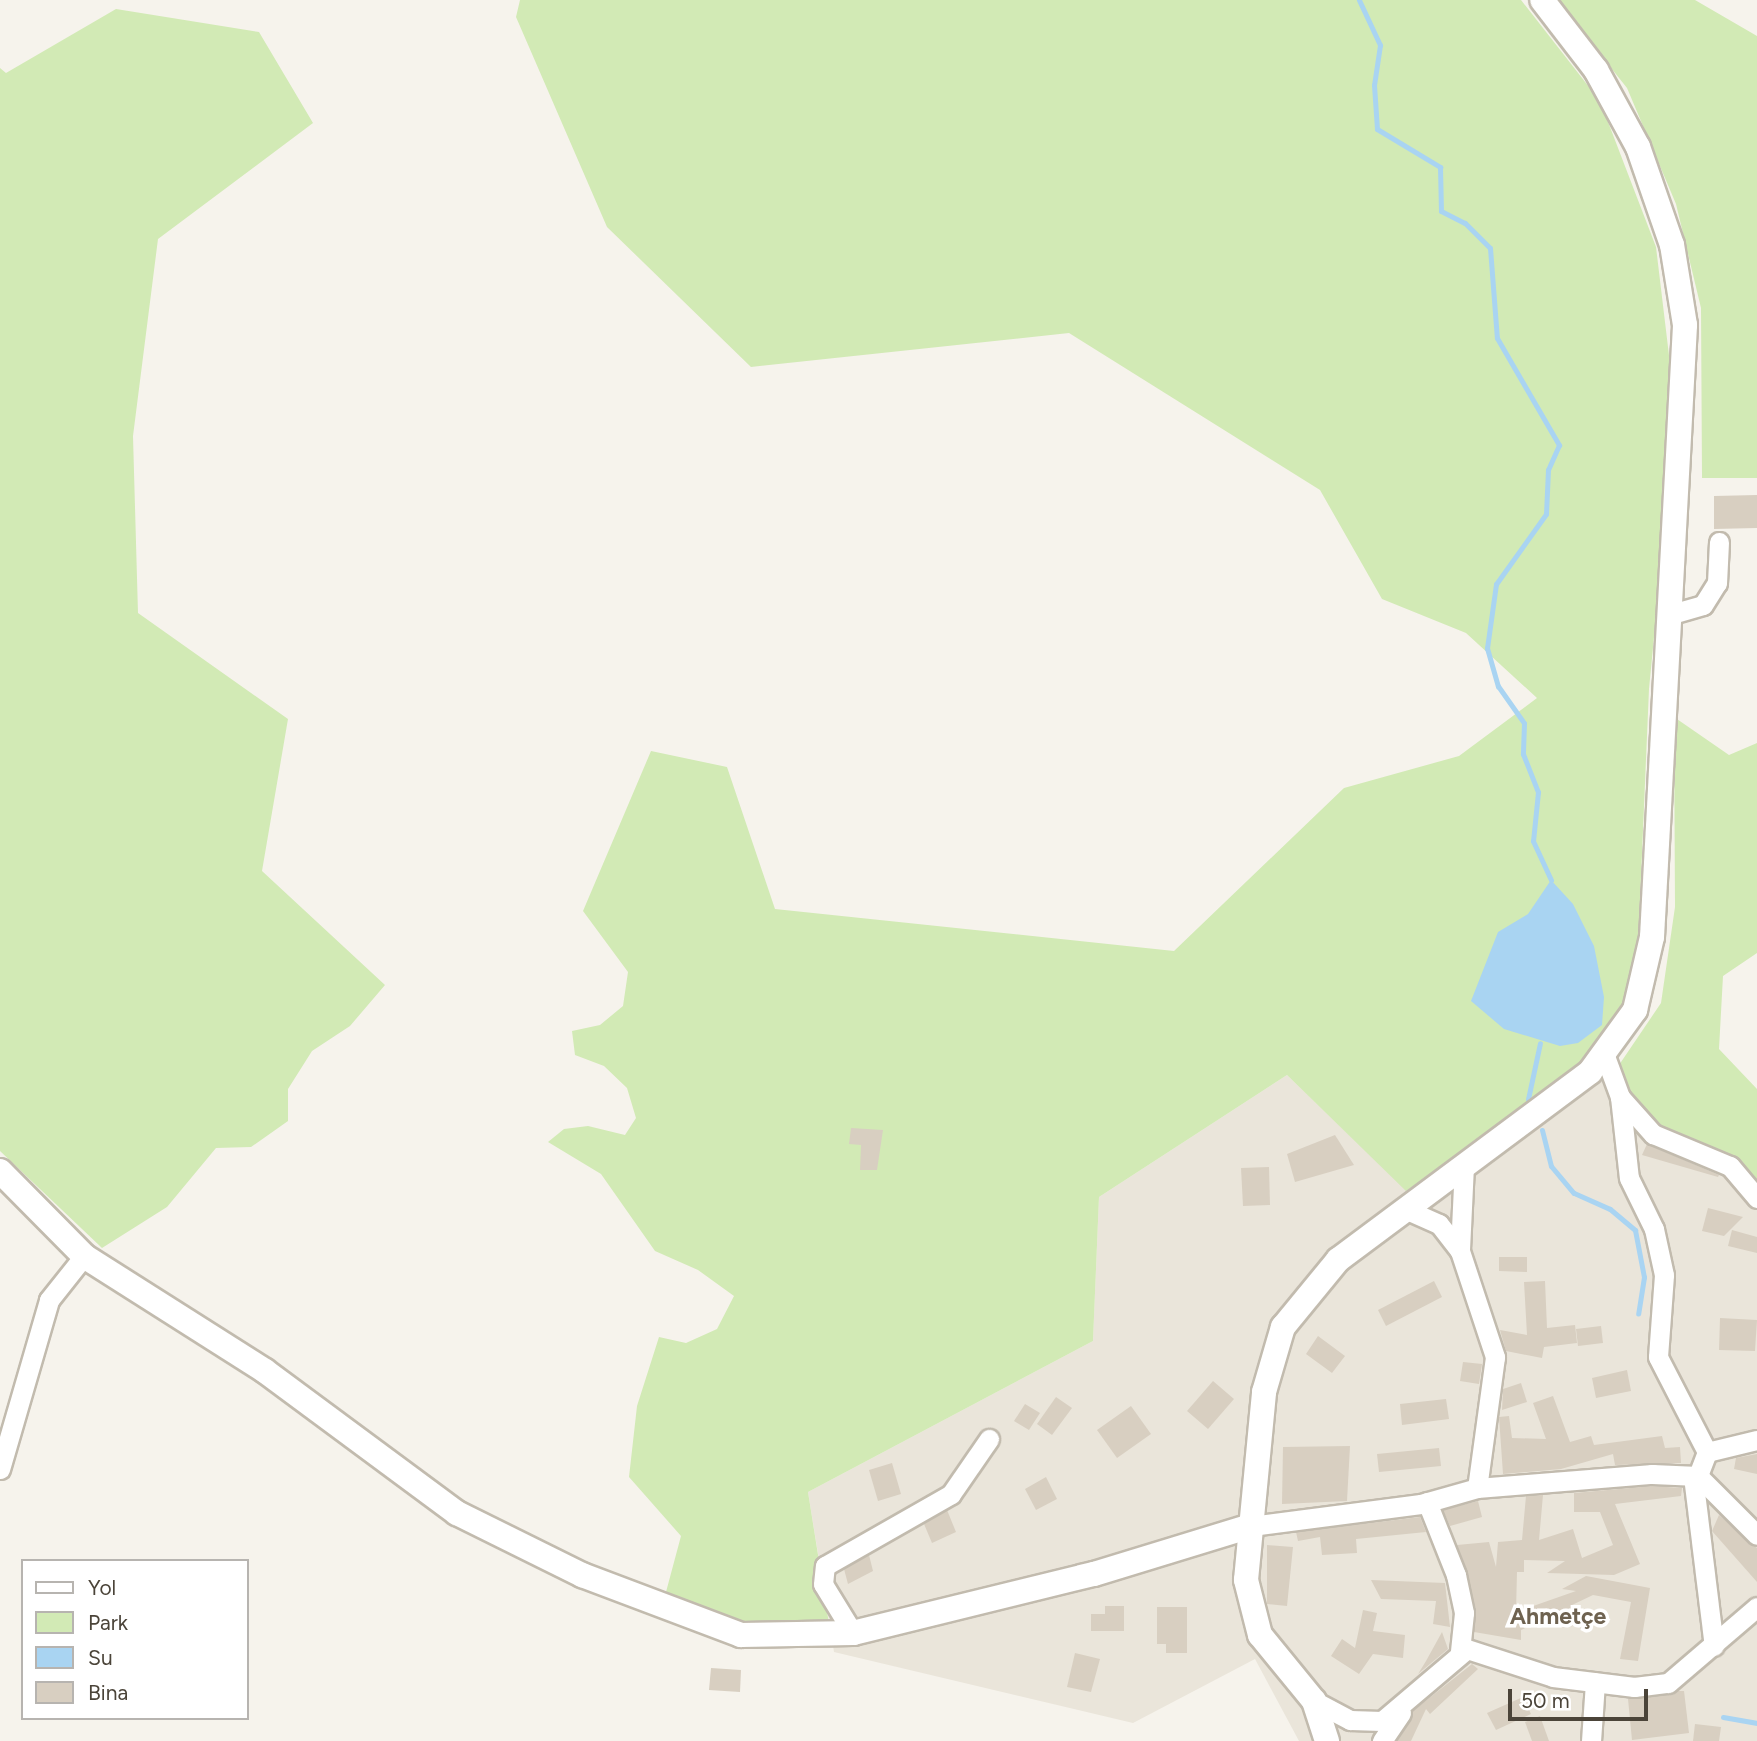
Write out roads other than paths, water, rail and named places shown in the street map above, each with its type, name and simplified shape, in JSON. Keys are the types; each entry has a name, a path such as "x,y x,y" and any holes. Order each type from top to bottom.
{"street":[{"path":"1327,1741 1314,1701 1254,1618 1246,1580 1264,1392 1283,1327 1320,1276 1464,1165 1545,1110 1605,1056 1635,1010 1649,958 1668,615 1686,370 1672,245 1619,107 1542,0"},
{"path":"1668,615 1703,605 1717,583 1719,542"},
{"path":"1605,1056 1620,1097 1629,1178 1654,1229 1664,1275 1658,1357 1707,1452"},
{"path":"1620,1097 1653,1134 1730,1166 1757,1198"},
{"path":"1460,1251 1464,1165"},
{"path":"0,1171 84,1256 265,1371 457,1513 582,1575 741,1635 853,1633 1094,1574 1251,1526 1427,1502 1477,1488 1695,1476 1757,1535"},
{"path":"1405,1209 1439,1224 1460,1251 1495,1357 1477,1488"},
{"path":"0,1469 49,1300 84,1256"},
{"path":"853,1633 823,1584 825,1566 951,1494 989,1438"},
{"path":"1714,1646 1695,1476 1707,1452 1757,1440"},
{"path":"1427,1502 1456,1574 1464,1613 1460,1652"},
{"path":"1314,1701 1368,1723 1391,1717 1460,1652 1485,1651 1553,1677 1595,1682 1668,1683 1757,1607"},
{"path":"1591,1741 1595,1682"},
{"path":"1382,1741 1413,1696"}],"water":[{"path":"1551,880 1573,904 1594,946 1604,997 1602,1025 1578,1043 1560,1046 1504,1029 1471,1001 1498,932 1528,914"}],"waterway":[{"path":"1359,0 1380,45 1374,85 1377,129 1440,167 1441,211 1465,223 1490,248 1497,338 1559,445 1548,470 1546,514 1496,584 1487,648 1498,686 1524,723 1523,754 1538,792 1533,841 1551,880"},
{"path":"1528,1099 1540,1043"},
{"path":"1542,1130 1551,1166 1574,1193 1610,1209 1635,1230 1644,1277 1638,1314"},
{"path":"1723,1717 1757,1723"}],"district":[{"name":"Ahmetçe","path":"1558,1616"}]}
